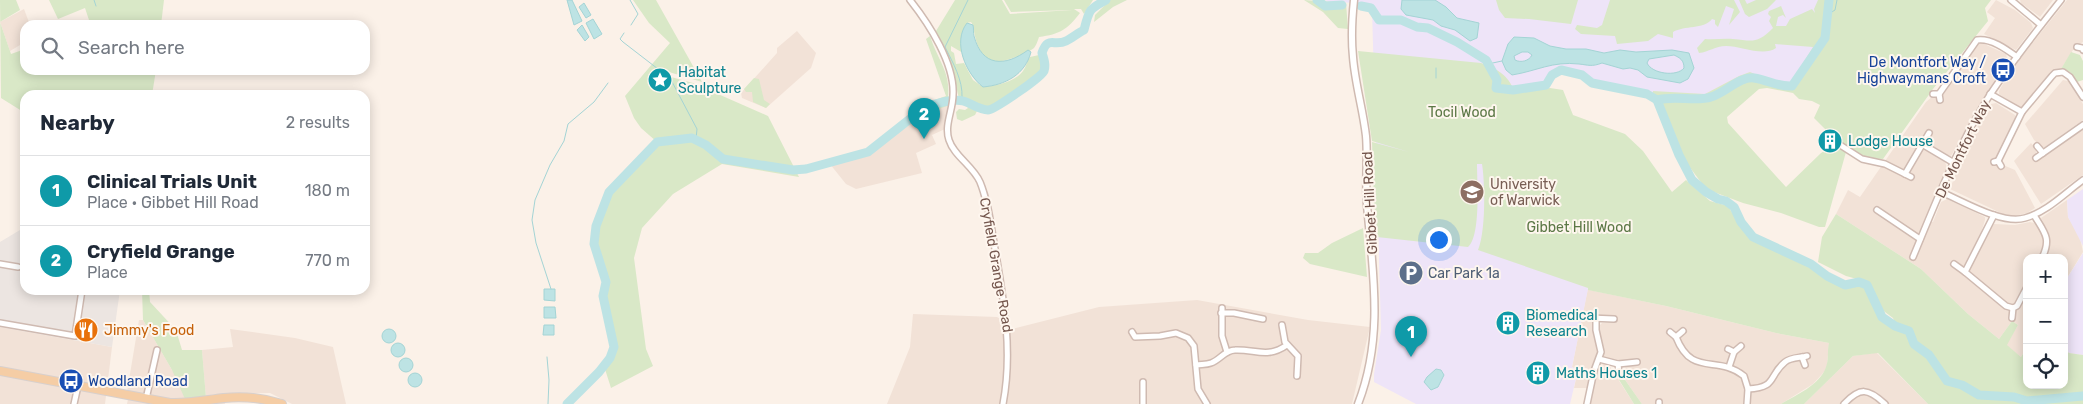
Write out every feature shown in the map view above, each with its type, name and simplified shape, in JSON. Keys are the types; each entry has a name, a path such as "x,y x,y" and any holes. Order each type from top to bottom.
{"main road":[{"path":"0,371 78,386 129,400 146,399 188,404 241,397 256,398 282,404"}],"street":[{"name":"Cryfield Grange Road","path":"910,0 925,20 947,63 952,78 953,95 948,126 949,141 955,151 976,174 990,217 1008,341 1003,404"},
{"name":"Gibbet Hill Road","path":"1354,0 1351,35 1366,138 1366,188 1376,299 1371,354 1358,404"},
{"name":"De Montfort Way","path":"1913,257 1954,163 1990,94 2060,0"},
{"path":"2014,1 2041,25"},
{"path":"1937,96 1977,40 1983,39 1995,43 2017,57"},
{"path":"1998,163 2022,112 2052,76 2059,72 2064,72 2070,76 2083,97"},
{"path":"1990,94 2022,112"},
{"path":"2036,158 2083,125"},
{"path":"1905,174 1930,131"},
{"path":"1828,134 1851,156 1867,162 1885,164 1911,178"},
{"path":"1922,144 1954,163"},
{"path":"2037,146 2043,153"},
{"path":"1941,192 1994,215 2013,220 2034,215 2083,180"},
{"path":"1876,209 1920,239"},
{"path":"1965,272 1994,215"},
{"path":"2034,215 2048,240 2044,254"},
{"path":"0,264 18,267"},
{"path":"1954,264 2006,306 2013,308"},
{"path":"0,323 75,336 81,295"},
{"path":"2012,318 2013,308 2017,306 2023,295"},
{"path":"1227,352 1222,336 1222,311 1263,319"},
{"path":"1590,318 1614,319"},
{"path":"1587,404 1594,371 1600,359 1601,349 1596,330 1596,318"},
{"path":"1282,325 1282,332 1287,345 1298,356 1296,376"},
{"path":"1670,332 1676,337 1683,352 1694,361 1729,367 1744,376 1748,389 1747,404"},
{"path":"1676,337 1683,332"},
{"path":"1133,337 1160,336 1172,333 1182,334 1192,343 1198,389 1207,404"},
{"path":"1196,365 1211,363 1227,352 1236,350 1261,354 1280,350 1287,345"},
{"path":"1729,367 1734,352 1742,346"},
{"path":"1728,349 1734,352"},
{"path":"146,399 157,350"},
{"path":"1748,389 1765,386 1770,383 1786,362 1805,356 1805,365"},
{"path":"1600,359 1618,364 1637,362"},
{"path":"1618,364 1619,373"},
{"path":"1143,382 1143,404"},
{"path":"74,404 78,386"},
{"path":"1844,404 1854,394 1867,392 1874,394 1885,404"}],"shaded area":[{"name":"University of Warwick","path":"1325,0 1967,0 1792,85 1766,80 1705,95 1658,95 1594,80 1581,72 1561,67 1547,75 1544,83 1588,289 1572,367 1578,370 1570,404 1416,404 1374,382 1381,330 1372,9 1362,3 1329,2"},
{"path":"1996,0 2015,10 2031,23 2033,28 2016,50 1984,34 1995,18 1987,12"},
{"path":"2020,0 2053,0 2040,17 2021,3"},
{"path":"2067,0 2083,0 2083,42 2078,45 2077,49 2073,50 2061,69 2051,73 2025,105 2020,108 1999,94 1999,91 2011,70"},
{"path":"24,9 28,20 20,20 20,45 10,51 0,22"},
{"path":"797,31 816,53 811,68 766,108 742,98 741,93 777,53 777,48"},
{"path":"1982,43 2006,54 2008,62 1979,106 1951,156 1941,153 1938,157 1945,162 1947,168 1926,220 1933,222 1941,202 1947,199 1985,217 1981,233 1986,235 1994,224 2015,225 2030,222 2034,223 2043,235 2048,231 2041,218 2067,200 2068,217 2080,237 2083,252 2068,276 2068,254 2023,254 2023,354 2021,357 2006,345 2018,325 2012,321 1999,339 1968,314 1921,269 1836,214 1848,190 1860,197 1926,102 1933,96 1939,101 1977,44"},
{"path":"2063,80 2071,84 2083,104 2083,120 2045,147 2042,147 2034,140 2025,124"},
{"path":"951,103 945,129 932,135 936,144 916,153 922,173 856,189 846,184 830,164 864,156 924,111"},
{"path":"1996,103 2015,115 2016,119 1993,164 2000,167 2003,165 2015,170 2035,208 2027,213 2015,216 2003,214 1950,189 1963,153 1991,104"},
{"path":"2083,127 2083,175 2041,204 2014,161 2031,143 2036,149 2036,155 2033,158 2035,161"},
{"path":"2083,189 2083,246 2068,217 2067,200"},
{"path":"20,230 20,295 119,295 112,347 0,327 0,242"},
{"path":"2083,253 2083,355 2068,352 2068,277"},
{"path":"1588,288 1589,290 1666,306 1776,333 1829,343 1827,366 1813,384 1781,404 1642,404 1623,377 1623,369 1629,365 1627,361 1618,363 1605,359 1603,356 1598,327 1602,323 1615,322 1615,318 1589,317 1588,321 1594,323 1597,352 1590,371 1588,388 1574,388 1578,370 1572,367"},
{"path":"1197,300 1308,320 1370,327 1352,404 887,404 910,347 913,314 997,317 1002,320 1004,331 1099,307"},
{"path":"139,320 143,320 172,370 206,398 202,350 233,347 230,329 295,338 333,347 346,404 292,404 270,393 226,394 225,404 127,404 128,399 126,398"},
{"path":"0,327 112,347 105,404 0,404"},
{"path":"1877,353 1928,404 1804,404 1853,356"},
{"path":"1600,365 1609,365 1634,404 1590,404"}],"green space":[{"path":"0,0 16,0 20,10 0,22"},
{"path":"49,0 164,0 162,20 89,20 85,8 58,19"},
{"path":"633,0 656,0 702,82 669,72 671,77 693,83 768,116 799,177 722,164 673,194 642,228 634,258 646,349 653,366 611,388 604,366 610,358 615,343 603,296 606,282 594,244 596,226 609,192 657,142 641,128 634,118 625,96 670,43 649,23"},
{"path":"955,0 1002,0 1010,14 1072,10 1011,12 1004,0 1093,0 1084,14 1081,9 1074,9 1080,13 1067,27 1058,33 1039,37 1035,47 1019,56 998,62 985,57 977,44 973,25 971,22 967,23 962,33 963,53 951,46 951,51 954,53 956,64 964,63 973,80 983,87 1010,81 1015,78 1023,71 1030,57 1039,55 1042,61 1037,81 1028,89 990,113 977,111 975,115 962,121 957,119 956,112 959,109 965,110 968,108 964,103 958,103 959,99 952,67 936,31"},
{"path":"1110,0 1127,0 1113,7 1094,22 1095,15"},
{"path":"1304,0 1346,3 1348,29 1338,28 1323,12"},
{"path":"1496,0 1578,0 1571,24 1505,18 1499,10"},
{"path":"1610,0 1734,0 1740,12 1729,25 1734,9 1726,6 1718,27 1715,24 1715,20 1712,19 1704,25 1673,32 1673,38 1658,34 1648,41 1617,44 1615,36 1581,34 1575,29 1577,25 1597,28 1602,25"},
{"path":"1739,0 1745,0 1747,4 1756,0 1776,0 1767,9 1749,17 1745,14"},
{"path":"1818,0 1991,0 1985,8 1988,21 1933,89 1883,159 1867,158 1838,142 1814,118 1820,105 1812,101 1799,99 1793,93 1767,88 1759,89 1727,117 1728,123 1786,187 1821,153 1835,144 1846,152 1825,227 1819,227 1781,213 1743,203 1706,189 1668,138 1653,100 1653,91 1705,94 1750,72 1764,78 1791,83 1813,47 1775,44 1776,48 1758,51 1726,46 1699,53 1697,48 1705,39 1750,41 1759,39 1773,28 1769,21 1771,17 1768,14 1769,11 1781,6 1786,18 1783,15 1778,17 1776,26 1786,26 1790,19 1812,9 1815,13 1814,9"},
{"path":"0,23 11,54 20,51 20,75 155,75 153,90 20,90 20,110 1,98"},
{"path":"930,36 947,77 948,95 947,106 928,113 925,107 929,102 946,96 926,39"},
{"path":"1358,51 1481,63 1502,73 1515,92 1550,88 1563,90 1573,115 1625,134 1643,151 1672,192 1686,180 1710,201 1728,206 1742,229 1752,240 1811,266 1825,278 1845,287 1859,284 1866,286 1877,312 1890,326 1897,328 1893,318 1881,309 1868,282 1846,276 1818,262 1822,237 1836,214 1921,269 1968,314 1999,339 2012,321 2018,325 2007,345 2021,357 2023,354 2023,389 2068,389 2068,352 2083,355 2083,404 1928,404 1878,353 1853,356 1804,404 1781,404 1807,389 1819,379 1827,364 1829,343 1776,333 1666,306 1588,290 1588,288 1478,250 1484,219 1482,164 1477,164 1477,220 1472,241 1468,247 1377,237 1372,142 1409,152 1372,141"},
{"path":"2071,52 2080,55 2083,61 2083,80 2077,82 2070,72 2061,69"},
{"path":"754,78 759,79 764,100 770,104 766,108 753,102 752,92 746,92 744,89"},
{"path":"1363,228 1367,277 1310,264 1303,258 1305,253 1318,253 1332,243"},
{"path":"142,295 149,295 150,302 176,330 182,350 202,350 206,398 185,399 172,370 143,320"},
{"path":"1622,374 1642,404 1634,404 1616,375"}],"water":[{"path":"567,0 572,0 582,21 574,25"},
{"path":"1402,0 1435,0 1446,7 1457,18 1479,23 1477,38 1470,41 1455,30 1441,26 1433,20 1406,15 1401,9"},
{"path":"584,3 591,15 586,18 579,7"},
{"path":"593,19 602,34 594,39 586,23"},
{"path":"967,23 973,25 978,46 989,59 1003,61 1019,56 1028,50 1031,52 1019,73 999,84 983,87 971,74 963,57 961,39"},
{"path":"582,25 589,37 585,41 577,30"},
{"path":"1514,37 1534,38 1550,46 1566,49 1586,49 1604,53 1620,50 1636,52 1672,50 1689,53 1694,68 1688,79 1680,83 1647,77 1638,70 1623,69 1602,63 1593,65 1561,64 1512,75 1506,70 1502,61 1508,44","holes":["1522,52 1528,52 1532,55 1525,61 1515,60 1514,56","1674,55 1684,65 1684,68 1676,73 1659,72 1647,63 1649,59"]},
{"path":"544,289 555,289 555,301 544,300"},
{"path":"544,307 555,307 556,318 544,318"},
{"path":"544,325 554,325 554,335 543,335"},
{"path":"389,329 394,331 396,336 394,341 389,343 384,341 382,336 384,331"},
{"path":"398,343 403,345 405,350 403,355 398,357 393,355 391,350 393,345"},
{"path":"406,358 411,360 413,365 411,370 406,372 401,370 399,365 401,360"},
{"path":"1436,369 1441,370 1444,375 1438,387 1431,390 1424,382"},
{"path":"415,373 420,375 422,380 420,385 415,387 410,385 408,380 410,375"}],"waterway":[{"path":"94,0 96,6"},
{"path":"630,0 638,14 631,25"},
{"path":"959,100 962,98 959,78 945,47 968,0"},
{"path":"567,404 599,372 610,358 614,347 603,296 606,282 594,244 596,226 609,192 657,142 692,138 706,145 723,159 793,170 806,169 868,152 925,107 959,100 988,110 1008,99 1042,74 1045,64 1042,53 1047,44 1066,41 1084,30 1090,11 1106,0"},
{"path":"1317,0 1325,6 1342,5"},
{"path":"1657,100 1711,97 1749,78 1792,86 1825,38 1829,0"},
{"path":"1827,15 1835,10 1837,0"},
{"path":"1361,6 1371,8 1379,20 1401,20 1417,27 1428,28 1457,42 1486,60 1497,80 1496,88 1513,90 1546,85 1552,75 1561,70 1582,75 1592,83 1647,94 1657,100 1679,155 1692,180 1706,192 1726,201 1734,207 1741,222 1753,237 1811,264 1827,276 1845,285 1859,282 1867,285 1882,317 1895,326 1909,331 1914,344 1929,355 1947,381 1962,385 1979,395 2014,397 2027,401 2083,396"},
{"path":"624,33 620,39 623,42 667,74"},
{"path":"1488,64 1502,61"},
{"path":"1436,68 1436,78"},
{"path":"670,78 697,129 696,139"},
{"path":"551,289 536,243 532,220 535,200 550,165 564,141 568,124 594,102 608,83"},
{"path":"547,357 549,380 548,404"}],"place":[{"name":"De Montfort Way / Highwaymans Croft","path":"2003,70"},
{"name":"Habitat Sculpture","path":"660,80"},
{"name":"Cryfield Grange","path":"924,139"},
{"name":"Lodge House","path":"1830,141"},
{"name":"University of Warwick","path":"1472,192"},
{"name":"Car Park 1a","path":"1411,273"},
{"name":"Biomedical Research","path":"1508,323"},
{"name":"Jimmy's Food","path":"86,330"},
{"name":"Clinical Trials Unit","path":"1411,357"},
{"name":"Maths Houses 1","path":"1538,373"},
{"name":"Woodland Road","path":"71,381"}],"park label":[{"name":"Tocil Wood","path":"1462,112"},
{"name":"Gibbet Hill Wood","path":"1579,227"}]}
